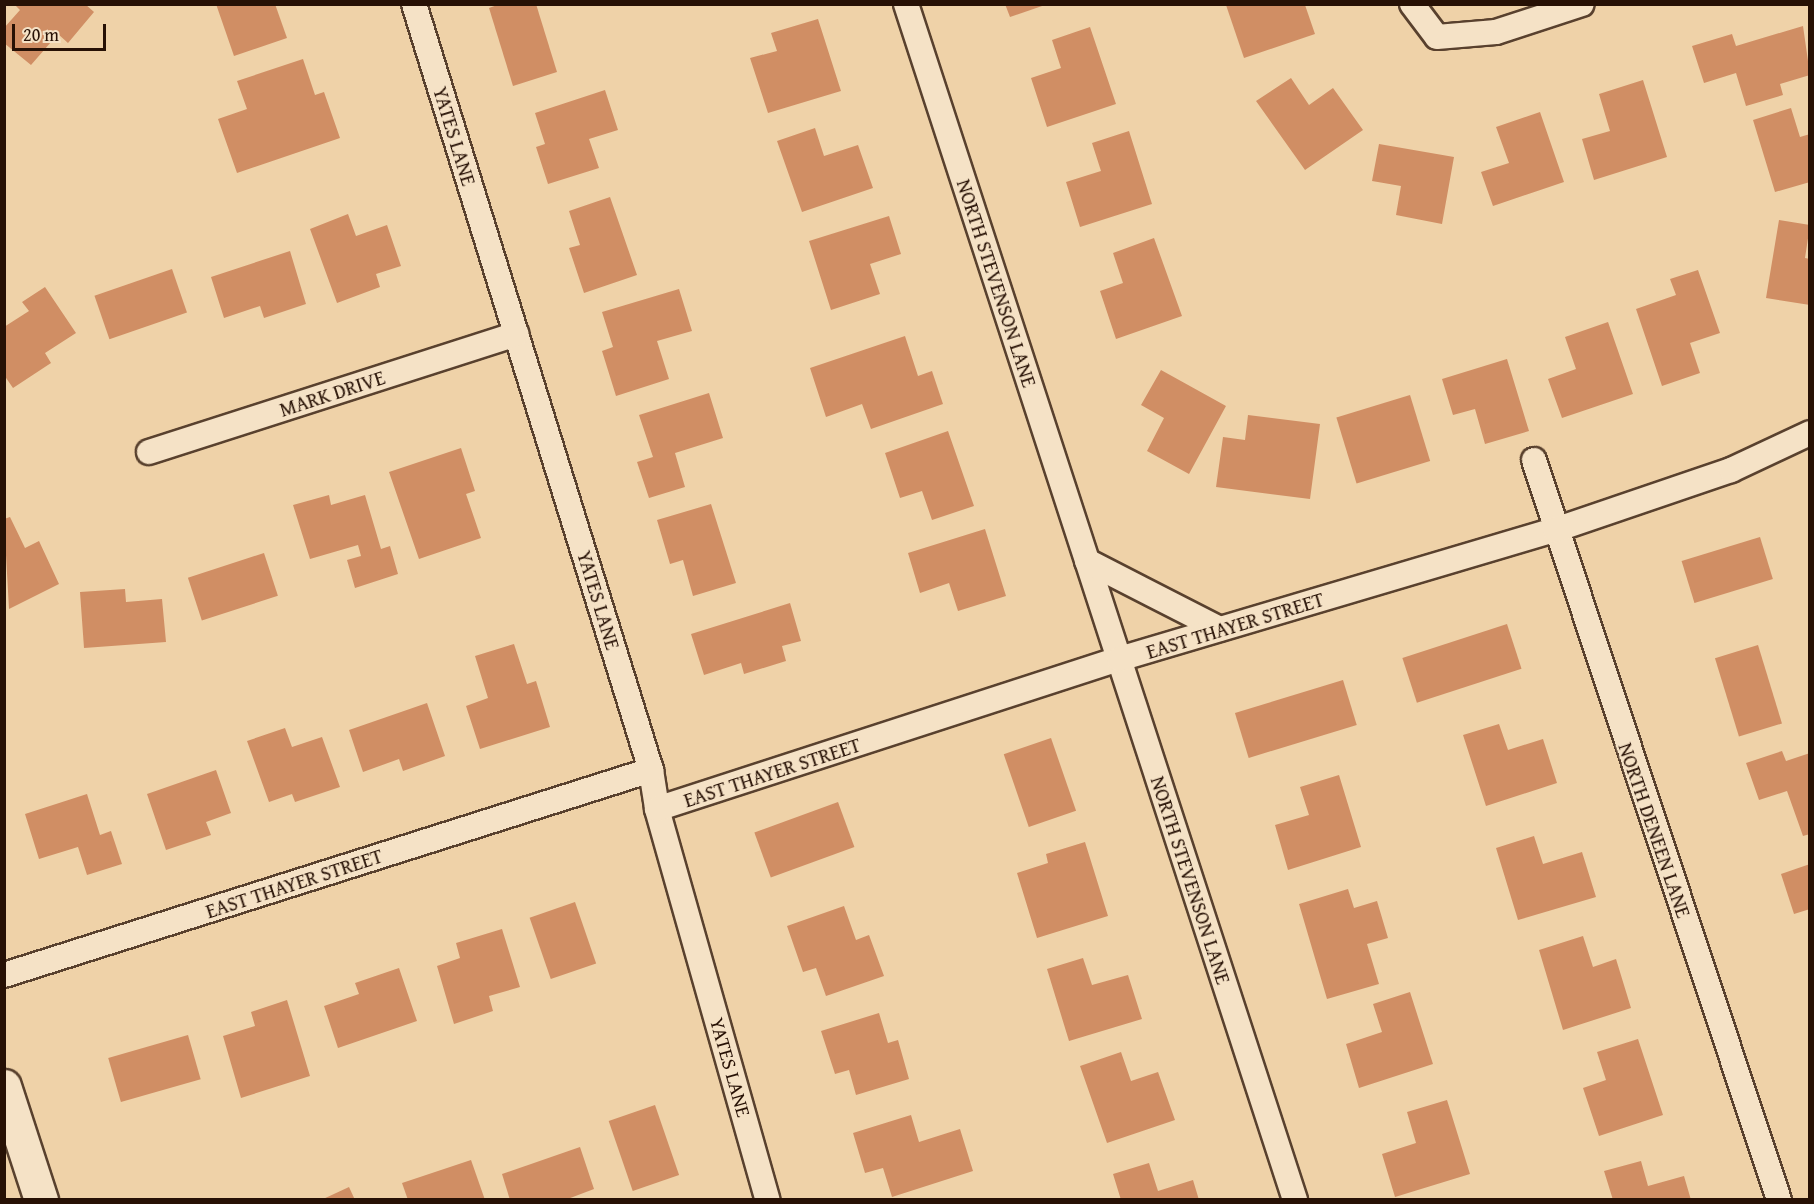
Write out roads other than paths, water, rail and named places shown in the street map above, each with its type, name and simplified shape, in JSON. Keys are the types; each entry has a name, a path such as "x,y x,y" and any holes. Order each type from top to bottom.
{"main road":[{"path":"4,1086 41,1200"}],"street":[{"name":"YATES LANE","path":"414,4 651,770 657,809 768,1200"},
{"name":"NORTH STEVENSON LANE","path":"906,4 1295,1200"},
{"path":"1412,4 1437,37 1496,32 1582,4"},
{"name":"MARK DRIVE","path":"149,452 516,334"},
{"name":"EAST THAYER STREET","path":"657,809 1119,659 1555,530 1731,470 1809,433"},
{"name":"NORTH DENEEN LANE","path":"1534,460 1555,530 1779,1200"},
{"path":"1087,561 1220,629"},
{"name":"EAST THAYER STREET","path":"4,975 651,770"}]}
